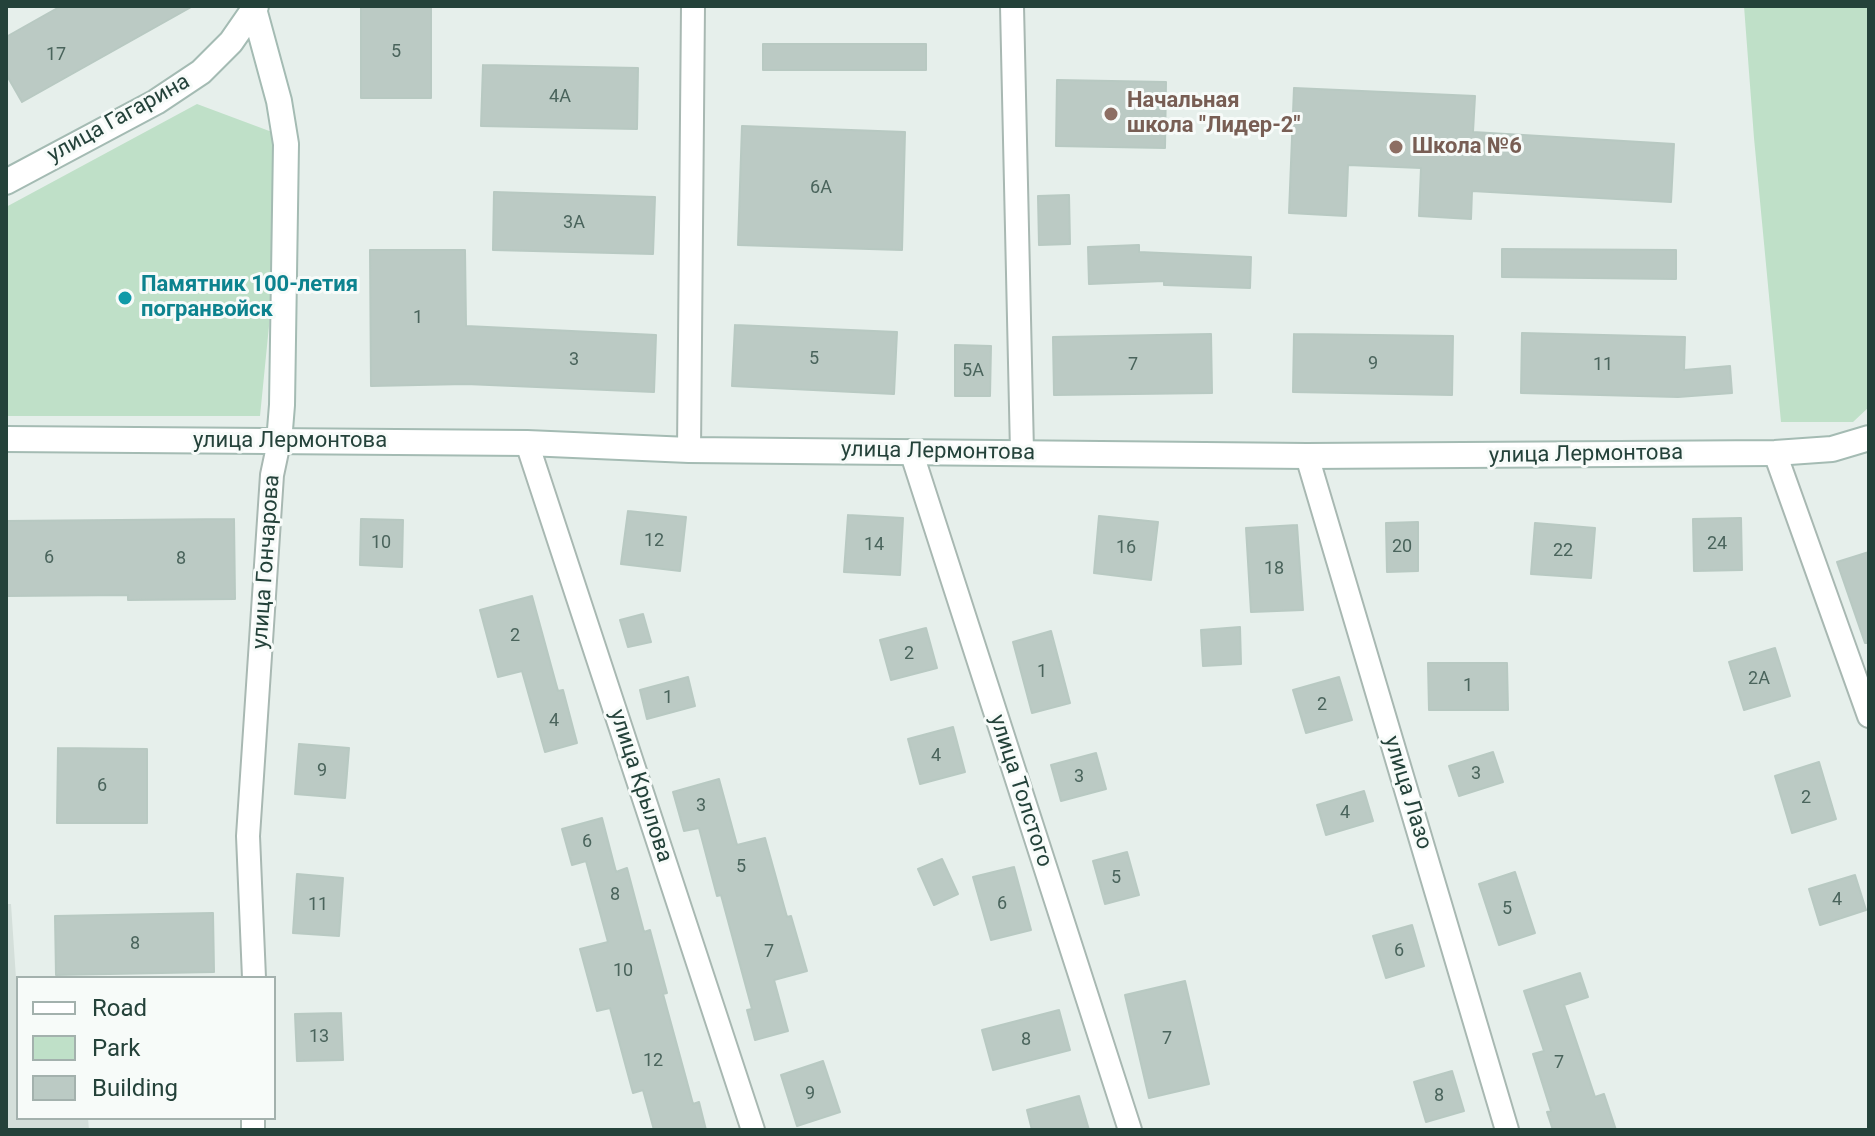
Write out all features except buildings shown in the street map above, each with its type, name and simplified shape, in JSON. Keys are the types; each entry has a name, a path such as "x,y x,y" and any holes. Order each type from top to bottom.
{"main road":[{"name":"улица Гагарина","path":"6,182 156,102 201,72 231,42 255,8"},
{"name":"улица Гончарова","path":"255,8 279,101 286,144 279,442"},
{"name":"улица Лермонтова","path":"6,439 527,443 689,450 1307,456 1775,453 1832,449 1869,438"}],"street":[{"path":"689,450 693,6"},
{"path":"1012,6 1022,452"},
{"name":"улица Гончарова","path":"254,976 248,836 272,475 279,442"},
{"name":"улица Крылова","path":"527,443 753,1130"},
{"name":"улица Толстого","path":"911,451 1130,1130"},
{"path":"1775,453 1869,716"},
{"name":"улица Лазо","path":"1307,456 1507,1130"}],"shaded area":[{"path":"6,904 11,904 16,978 16,1120 88,1120 89,1130 6,1130"}],"green space":[{"path":"1744,6 1869,6 1869,407 1853,422 1781,422"},
{"path":"197,104 272,132 272,296 260,416 6,416 6,207"}],"place":[{"name":"Начальная школа \"Лидер-2\"","path":"1111,114"},
{"name":"Школа №6","path":"1396,147"},
{"name":"Памятник 100-летия погранвойск","path":"125,298"}]}
